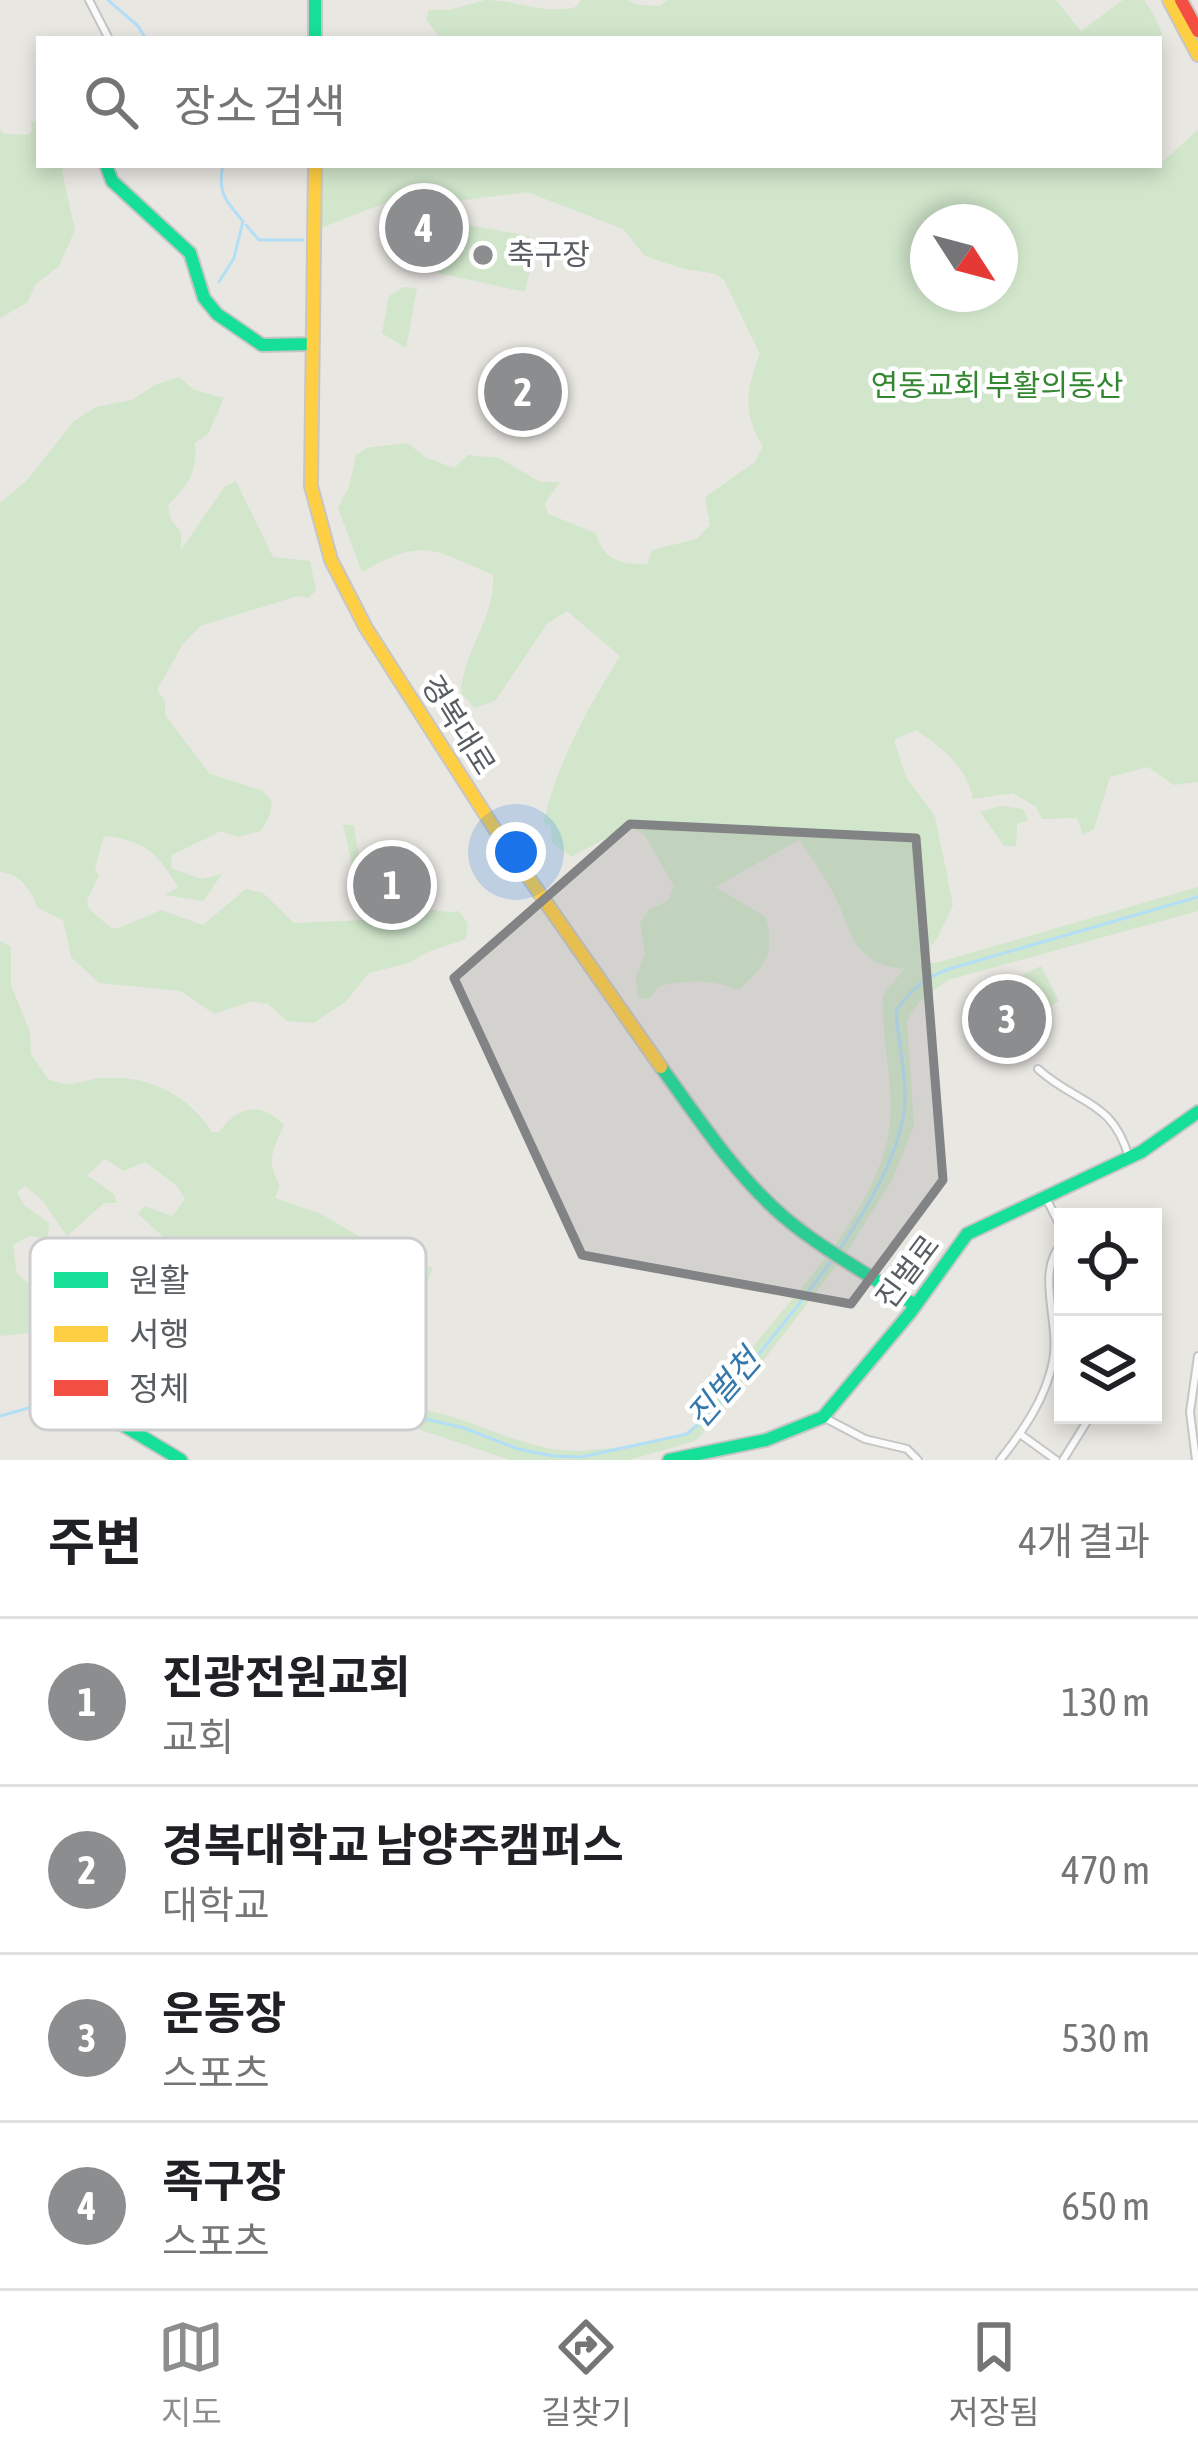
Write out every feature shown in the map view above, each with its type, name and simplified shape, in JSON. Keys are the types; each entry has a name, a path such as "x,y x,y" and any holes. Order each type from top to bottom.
{"main road":[{"path":"315,0 315,36"},
{"path":"1169,0 1198,55"},
{"path":"1181,0 1198,31"},
{"path":"107,168 112,181 190,253 208,306 257,343 312,344"},
{"name":"경복대로","path":"315,168 311,486 321,535 338,576 583,961 753,1184 788,1220 916,1305"},
{"name":"진벌로","path":"824,1418 967,1234 1129,1158 1198,1112"},
{"path":"669,1460 766,1440 824,1418"},
{"path":"131,1430 182,1460"}],"street":[{"path":"89,0 107,36"},
{"path":"1039,1069 1058,1087 1089,1099 1120,1131 1129,1158"},
{"path":"1046,1198 1054,1214"},
{"path":"1000,1460 1020,1434 1053,1363 1054,1314 1048,1275 1054,1252"},
{"path":"1196,1460 1190,1412 1198,1356"},
{"path":"824,1418 865,1439 907,1449 918,1460"},
{"path":"1020,1434 1059,1460 1085,1424"}],"highlighted area":[{"path":"630,824 916,838 943,1180 851,1304 582,1255 454,978"}],"green space":[{"path":"485,0 553,9 576,7 581,0 660,6 668,0 1056,0 1081,31 1123,0 1144,0 1162,36 439,36 426,20 429,10"},
{"path":"31,120 36,122 36,168 64,168 75,230 59,266 35,285 28,302 0,318 0,130 28,135"},
{"name":"연동교회 부활의동산","path":"1198,130 1198,782 1174,785 1148,767 1110,777 1094,829 1083,835 1077,818 1042,819 1036,807 1013,793 973,799 952,759 916,730 894,740 906,777 935,816 953,905 938,937 918,963 936,963 1198,887 1198,911 948,980 918,1003 907,1020 914,1126 893,1178 847,1252 726,1409 695,1441 629,1460 510,1460 421,1430 426,1430 426,1411 528,1443 578,1451 650,1442 693,1427 837,1242 873,1181 885,1149 891,1111 883,995 904,969 862,951 799,840 715,887 766,917 769,951 739,990 690,982 659,986 649,999 638,997 636,977 645,954 640,923 650,909 668,901 674,886 644,834 627,826 572,857 552,843 551,825 543,824 574,737 620,656 567,611 547,624 495,701 475,708 461,693 463,678 489,606 493,575 428,551 400,554 362,572 338,508 349,487 356,455 367,448 407,443 427,458 454,468 468,455 499,458 540,482 560,482 545,503 548,514 596,533 608,555 621,562 647,564 652,550 697,539 710,525 705,497 755,462 763,446 748,401 760,354 724,280 645,256 623,229 527,192 441,203 400,197 321,228 319,168 1162,168 1162,162"},
{"path":"414,220 437,225 427,267 405,262"},
{"name":"축구장","path":"441,220 529,236 536,242 525,292 429,271"},
{"path":"403,287 417,288 406,348 382,333 389,296"},
{"path":"179,377 194,390 224,398 208,434 195,443 190,478 168,505 171,520 181,532 181,550 225,486 236,481 273,557 310,561 316,590 309,598 298,596 200,626 183,644 157,690 165,701 165,715 210,774 263,791 272,801 261,831 237,837 221,831 172,855 171,868 202,879 222,874 203,901 165,895 178,887 156,857 140,845 104,836 95,868 99,875 87,900 89,909 111,928 161,910 203,925 246,889 263,893 294,923 364,920 343,824 354,826 366,900 390,910 459,911 468,924 466,939 409,963 369,973 346,1001 314,1023 287,1021 268,1004 252,1001 214,1014 181,991 99,983 71,957 63,920 38,908 20,880 0,872 0,503 27,480 74,421 96,407 132,400"},
{"path":"1001,806 1023,809 1028,820 1017,824 1016,846 1004,846 980,812"},
{"path":"0,941 11,947 11,985 30,1032 31,1054 48,1079 71,1084 120,1078 151,1084 192,1108 212,1132 219,1132 242,1112 266,1112 284,1125 272,1156 280,1186 275,1198 321,1214 362,1238 165,1238 138,1214 145,1206 172,1216 185,1199 176,1185 145,1162 124,1171 105,1159 87,1175 114,1194 117,1203 104,1203 67,1236 42,1200 25,1186 17,1192 24,1205 49,1223 48,1238 30,1236 13,1245 17,1274 30,1285 30,1331 0,1336"},
{"path":"1041,966 1059,1001 996,1036 976,998"}],"waterway":[{"path":"108,0 144,36"},
{"path":"219,282 234,258 243,221 224,196 223,168"},
{"path":"246,225 259,240 303,240"},
{"name":"진벌천","path":"426,1419 553,1456 581,1457 687,1434 712,1412 795,1308 877,1189 904,1112 896,1011 907,996 949,969 1198,897"},
{"name":"진벌천","path":"0,1416 30,1408"}],"traffic: fast":[{"path":"315,0 315,36"},
{"path":"107,168 112,181 190,253 204,298 217,314 262,345 312,344"},
{"path":"661,1067 718,1146 766,1201 815,1241 915,1305"},
{"path":"669,1460 766,1440 823,1417 910,1313 967,1234 1141,1152 1198,1112"},
{"path":"131,1430 181,1460"}],"traffic: slow":[{"path":"1169,0 1198,55"},
{"path":"315,168 311,486 331,560 366,628 496,831 661,1067"}],"traffic: jam":[{"path":"1181,0 1198,31"}],"place":[{"name":"족구장","path":"424,228"},
{"name":"축구장","path":"483,255"},
{"name":"경복대학교 남양주캠퍼스","path":"523,392"},
{"name":"진광전원교회","path":"392,885"},
{"name":"운동장","path":"1007,1019"}]}
